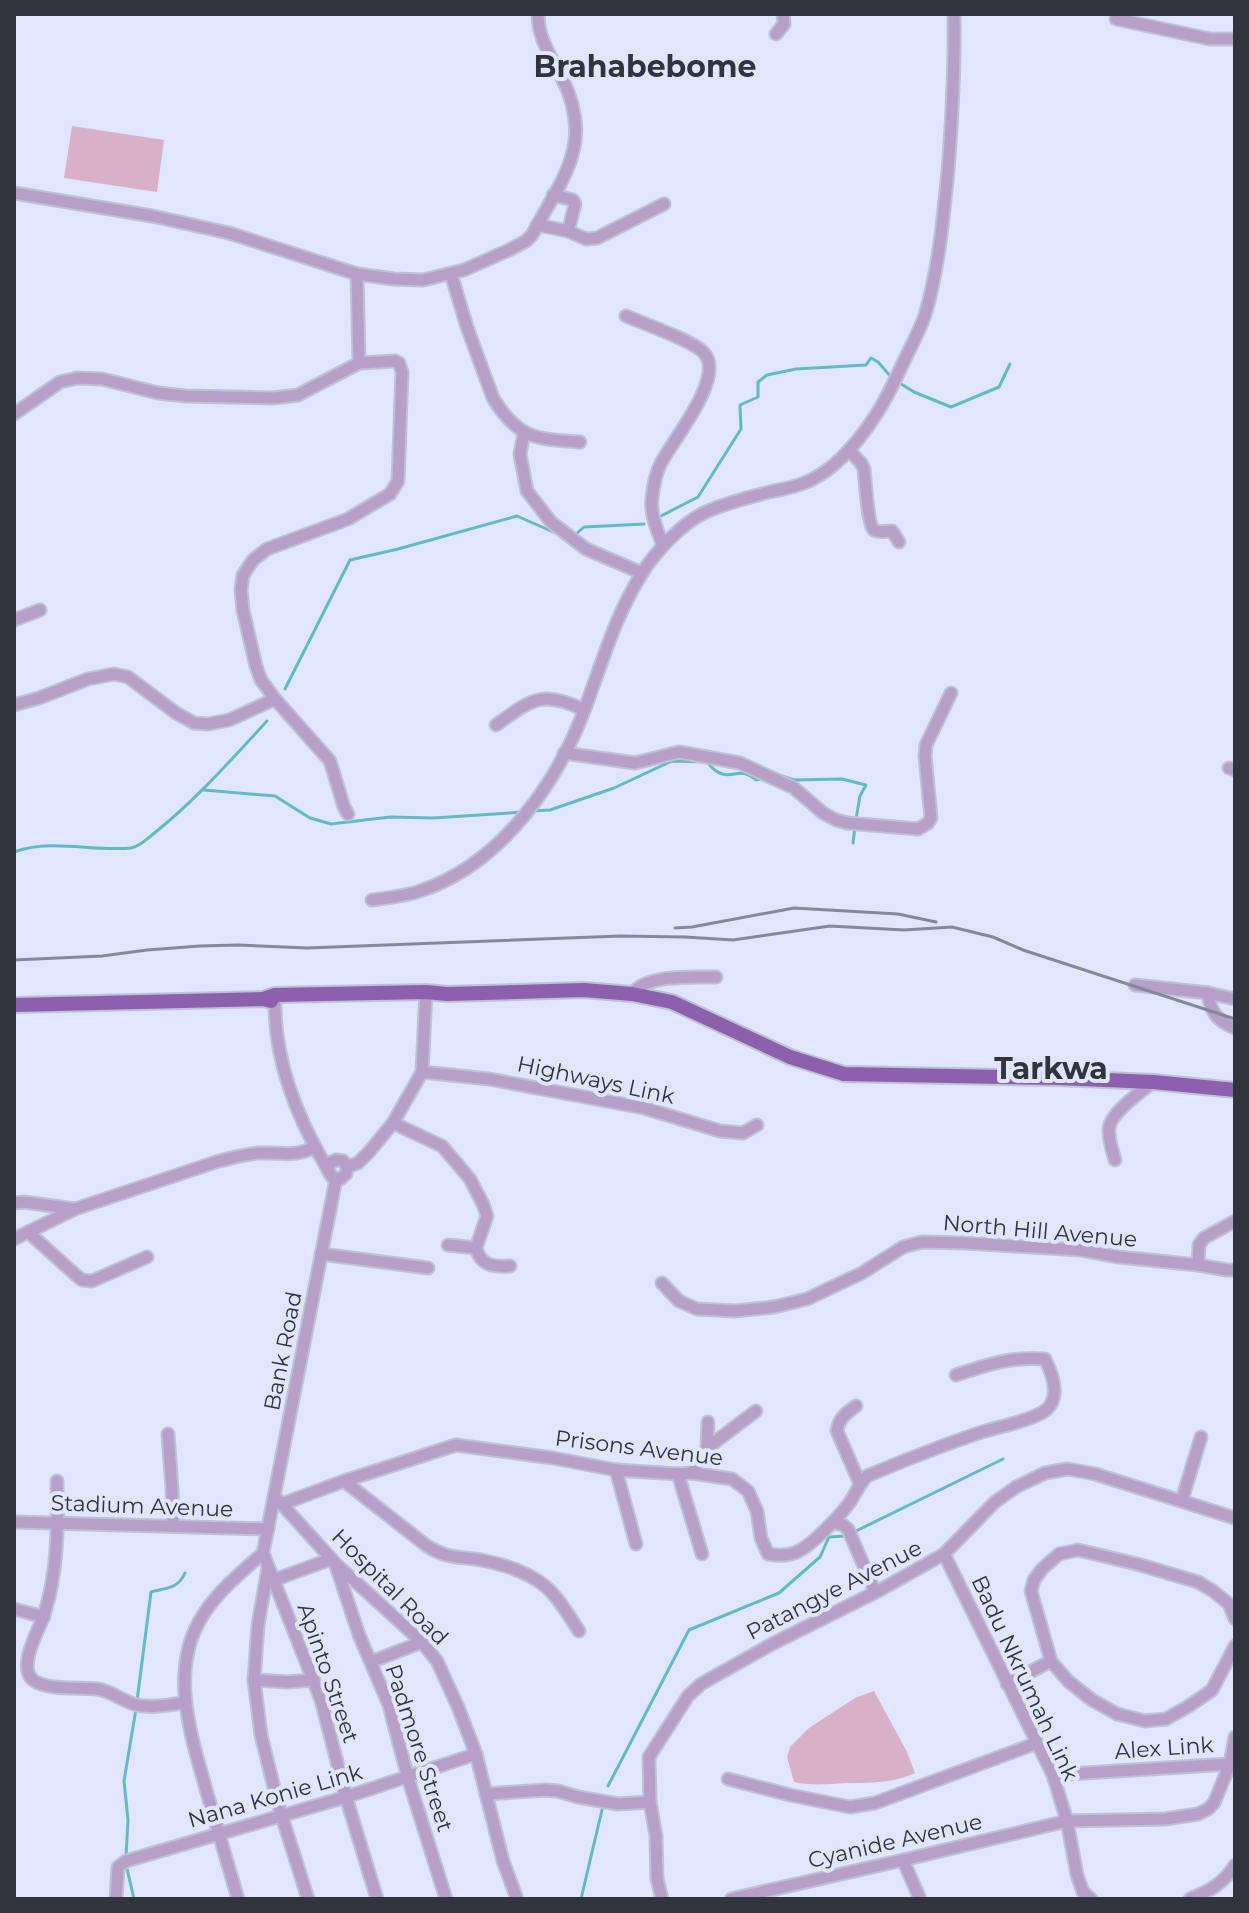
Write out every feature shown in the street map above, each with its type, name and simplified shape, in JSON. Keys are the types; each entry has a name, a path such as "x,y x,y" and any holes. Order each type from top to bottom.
{"main road":[{"path":"15,1008 584,990 632,994 672,1002 790,1057 844,1074 1059,1078 1153,1082 1235,1090"}],"street":[{"path":"14,193 152,216 229,233 357,274 423,280 451,274 526,241 570,164 577,123 566,86 541,37 538,14"},
{"path":"776,34 784,24 783,14"},
{"path":"372,900 417,893 460,873 483,857 535,803 584,710 618,619 642,573 663,546 707,511 806,483 838,461 879,412 925,313 943,222 953,120 954,14"},
{"path":"1116,19 1210,39 1235,39"},
{"path":"553,195 569,197 575,204 568,231"},
{"path":"537,225 568,231 586,239 597,238 664,204"},
{"path":"357,274 359,363"},
{"path":"451,274 493,398 512,424 524,433 550,440 580,442"},
{"path":"626,316 703,351 709,363 708,379 695,410 658,471 651,508 663,546"},
{"path":"14,414 60,382 77,378 102,379 158,393 185,396 273,398 298,395 359,363 399,363 402,372 398,481 390,494 348,519 267,549 253,560 243,575 241,590 261,680 330,761 348,814"},
{"path":"524,433 520,454 527,491 551,522 586,549 642,573"},
{"path":"849,450 864,469 873,529 892,531 899,542"},
{"path":"14,620 40,610"},
{"path":"14,705 88,679 114,674 128,677 194,723 229,720 275,699"},
{"path":"564,753 635,763 679,752 740,763 794,788 836,820 918,829 931,818 926,745 951,693"},
{"path":"496,725 535,700 566,701 584,710"},
{"path":"632,994 638,986 664,979 716,977"},
{"path":"1135,985 1235,999"},
{"path":"1208,993 1213,1012 1223,1024 1235,1028"},
{"path":"332,1174 330,1163 343,1161 347,1167 358,1163 369,1152 393,1123 422,1072 426,995"},
{"path":"271,999 283,1066 295,1106 332,1174"},
{"name":"Highways Link","path":"422,1072 489,1079 618,1102 720,1131 743,1133 757,1125"},
{"path":"1115,1160 1108,1132 1110,1123 1153,1082"},
{"path":"393,1123 442,1146 470,1179 487,1216 476,1248 481,1260 488,1266 510,1266"},
{"path":"14,1239 75,1209 241,1155 300,1154 315,1147"},
{"name":"Bank Road","path":"263,1553 278,1501 332,1174"},
{"path":"14,1203 75,1209"},
{"path":"1198,1265 1199,1245 1204,1238 1235,1221"},
{"path":"28,1232 86,1281 96,1280 147,1257"},
{"name":"North Hill Avenue","path":"662,1283 679,1301 697,1309 735,1311 774,1307 807,1299 862,1273 903,1247 922,1242 1081,1250 1235,1270"},
{"path":"448,1245 476,1248"},
{"path":"321,1254 428,1268"},
{"name":"Prisons Avenue","path":"278,1501 456,1445 616,1470 692,1473 732,1479 748,1491 757,1511 761,1538 768,1554 781,1556 799,1551 833,1522 867,1476 981,1432 1030,1417 1046,1410 1054,1398 1052,1373 1045,1359 1023,1357 956,1375"},
{"path":"856,1406 844,1414 838,1422 837,1431 860,1484"},
{"path":"692,1473 707,1448 756,1411"},
{"path":"707,1448 708,1422"},
{"path":"168,1434 173,1526"},
{"path":"1182,1500 1201,1437"},
{"name":"Patangye Avenue","path":"662,1899 657,1879 649,1757 674,1716 701,1684 944,1554 995,1502 1016,1487 1045,1473 1068,1469 1095,1474 1235,1518"},
{"path":"616,1470 636,1544"},
{"path":"678,1474 702,1554"},
{"path":"57,1481 54,1578 44,1617 28,1658 27,1670 31,1678 54,1686 102,1690 139,1706 185,1703"},
{"path":"344,1481 440,1555 502,1565 544,1585 579,1631"},
{"name":"Hospital Road","path":"278,1501 333,1562 422,1642 437,1661 476,1754 503,1861 517,1899"},
{"name":"Stadium Avenue","path":"14,1522 268,1529"},
{"path":"833,1522 848,1529 875,1592"},
{"path":"1235,1619 1232,1602 1198,1582 1078,1550 1059,1554 1042,1569 1031,1591 1051,1661 1068,1681 1117,1714 1145,1721 1166,1719 1189,1706 1212,1690 1235,1646"},
{"path":"238,1899 198,1761 185,1703 186,1658 199,1621 225,1589 263,1553"},
{"name":"Apinto Street","path":"263,1553 321,1700 377,1899"},
{"name":"Badu Nkrumah Link","path":"944,1554 1053,1775 1067,1821 1083,1897"},
{"path":"274,1580 333,1562"},
{"name":"Padmore Street","path":"333,1562 392,1714 408,1778 446,1899"},
{"path":"268,1565 258,1625 254,1680 261,1735 308,1899"},
{"path":"14,1609 44,1617"},
{"path":"371,1662 422,1642"},
{"path":"1007,1684 1051,1661"},
{"path":"254,1680 314,1680"},
{"name":"Cyanide Avenue","path":"731,1899 1067,1821 1165,1819 1198,1814 1214,1803 1230,1764 1235,1737"},
{"path":"728,1779 850,1807 875,1803 1037,1743"},
{"name":"Nana Konie Link","path":"116,1899 118,1867 122,1863 408,1778 476,1754"},
{"name":"Alex Link","path":"1053,1775 1230,1764"},
{"path":"486,1794 558,1791 618,1804 650,1802"},
{"path":"903,1860 920,1899"},
{"path":"1197,1897 1227,1878 1235,1865"}],"shaded area":[{"path":"72,126 164,140 157,192 64,178"},
{"path":"874,1691 915,1773 873,1782 794,1782 787,1757 790,1747 809,1728 855,1698"}],"waterway":[{"path":"659,517 698,497 741,429 740,405 758,397 758,382 767,375 796,369 866,365 871,358 892,378"},
{"path":"898,382 951,407 999,387 1010,364"},
{"path":"285,689 350,560 517,516 558,534"},
{"path":"575,535 584,527 644,524"},
{"path":"14,852 43,846 116,849 137,846 198,795 267,721"},
{"path":"532,811 550,810 614,788 672,761 707,762 721,774 743,773 756,780 765,778"},
{"path":"776,774 794,780 842,779 866,785 860,796 856,819"},
{"path":"204,790 275,796 310,818 331,824 390,817 433,818 524,812"},
{"path":"853,843 855,826"},
{"path":"856,1531 1003,1459"},
{"path":"608,1786 689,1630 779,1593 820,1557 829,1537 845,1536"},
{"path":"137,1701 151,1592 175,1585 185,1573"},
{"path":"126,1856 128,1820 124,1781 136,1709"},
{"path":"581,1899 602,1810"},
{"path":"126,1864 134,1899"}],"railway":[{"path":"675,928 794,908 898,914 936,922"},
{"path":"14,960 102,956 200,946 307,948 620,936 733,940 830,926 904,930 952,927 993,937 1023,950 1235,1019"}],"district":[{"name":"Brahabebome","path":"645,66"},
{"name":"Tarkwa","path":"1051,1068"}]}
